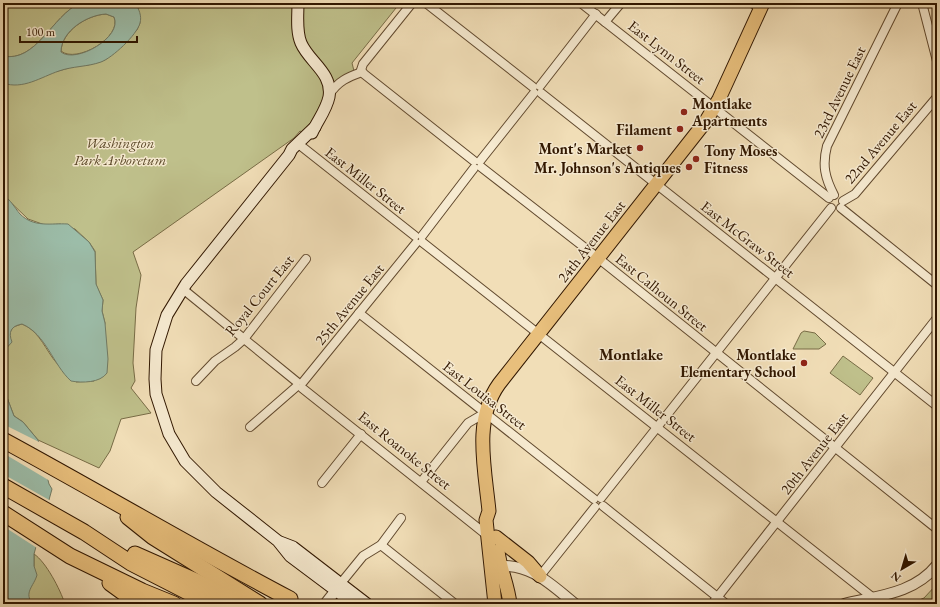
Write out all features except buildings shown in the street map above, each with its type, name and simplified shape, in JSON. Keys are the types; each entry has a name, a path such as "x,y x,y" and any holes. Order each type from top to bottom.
{"highway":[{"path":"3,440 95,490 208,555 290,599"},
{"path":"3,486 84,532 131,563 211,604"},
{"path":"95,490 153,538 260,604"},
{"path":"3,513 74,557 139,604"},
{"path":"84,532 196,581 239,604"},
{"path":"74,557 142,591 174,604"}],"main road":[{"path":"298,3 298,28 301,44 324,73 329,95 323,115 315,126 292,149 289,155 180,294 163,326 156,350 156,394 164,422 176,448 185,461 204,481 278,541 293,548 338,586 354,604"},
{"name":"24th Avenue East","path":"495,566 492,537 494,520 489,511 482,430 485,413 494,390 714,108 759,5"},
{"path":"289,155 301,146 312,134 315,126"},
{"path":"492,537 528,562 540,576"},
{"path":"495,566 495,604"},
{"path":"495,566 505,577 510,604"},
{"path":"338,586 367,604"}],"street":[{"path":"329,95 335,86 341,81 363,73 364,64 412,3"},
{"name":"East McGraw Street","path":"426,3 937,406"},
{"name":"East Lynn Street","path":"581,3 714,108 832,197"},
{"path":"606,22 621,3"},
{"name":"23rd Avenue East","path":"832,197 824,166 827,146 898,3"},
{"path":"922,3 937,61"},
{"name":"25th Avenue East","path":"250,427 300,385 419,239 596,14"},
{"name":"East Calhoun Street","path":"363,73 598,258 835,449 937,529"},
{"name":"22nd Avenue East","path":"842,205 855,194 937,97"},
{"name":"East Miller Street","path":"301,146 872,597"},
{"path":"831,208 829,204 832,197 839,196 842,205 937,285"},
{"path":"831,208 836,210 842,205"},
{"path":"540,576 831,208"},
{"name":"Royal Court East","path":"196,380 215,360 235,347 244,339 306,259"},
{"name":"East Roanoke Street","path":"180,294 244,339 421,482 492,537"},
{"name":"East Louisa Street","path":"359,313 598,502 715,601 726,604"},
{"name":"20th Avenue East","path":"715,601 937,318"},
{"path":"421,482 468,422 485,413"},
{"path":"322,483 361,434"},
{"path":"325,604 338,586 364,556 381,545 401,518"},
{"path":"381,545 455,604"},
{"path":"844,604 907,589 920,582 937,565"},
{"path":"495,566 518,566 540,576 575,604"}],"green space":[{"path":"3,3 80,3 70,9 34,46 15,56 3,56"},
{"name":"Washington Park Arboretum","path":"135,3 400,3 352,63 354,71 342,77 328,90 311,123 304,133 300,131 294,138 133,252 141,275 136,308 133,363 135,381 131,388 151,413 121,419 110,451 99,468 38,440 23,422 14,416 3,387 3,352 11,342 9,334 13,327 22,324 32,330 57,364 76,382 94,381 105,323 102,311 103,300 96,285 95,251 89,242 75,229 60,224 45,225 28,219 3,195 3,73 58,71 105,60 137,30 140,23 138,8"},
{"path":"106,14 114,17 115,25 112,33 105,40 87,51 77,54 68,54 61,51 62,44 66,37 77,25 91,17"},
{"path":"804,331 815,333 826,344 819,349 793,349 801,333"},
{"path":"843,356 873,378 860,395 830,373"},
{"path":"34,554 39,558 52,576 65,604 18,604 34,566"},
{"path":"937,584 937,604 910,604 924,598"}],"shaded area":[{"path":"80,3 135,3 140,13 141,20 138,28 124,46 106,60 90,65 64,69 25,84 10,85 3,83 3,56 15,56 34,46 70,9","holes":["106,14 114,17 115,25 112,33 96,46 77,54 68,55 61,52 65,37 83,21 91,17"]},
{"path":"3,195 10,201 20,214 31,221 43,224 68,224 89,242 95,252 96,284 103,300 102,311 105,323 108,359 107,373 100,379 85,382 71,381 59,367 37,335 22,324 15,326 11,330 10,335 12,342 3,352"},
{"path":"3,387 14,416 23,422 38,440 49,484 52,489 34,554 34,566 37,575 29,593 30,600 33,604 3,604"}],"pier":[{"path":"3,424 41,443 50,481 3,453"},
{"path":"3,474 51,501 37,548 3,526"}],"place":[{"name":"Montlake Apartments","path":"684,112"},
{"name":"Filament","path":"680,129"},
{"name":"Mont's Market","path":"640,148"},
{"name":"Tony Moses Fitness","path":"696,159"},
{"name":"Mr. Johnson's Antiques","path":"689,167"},
{"name":"Montlake Elementary School","path":"804,363"}],"district":[{"name":"Montlake","path":"631,354"}]}
